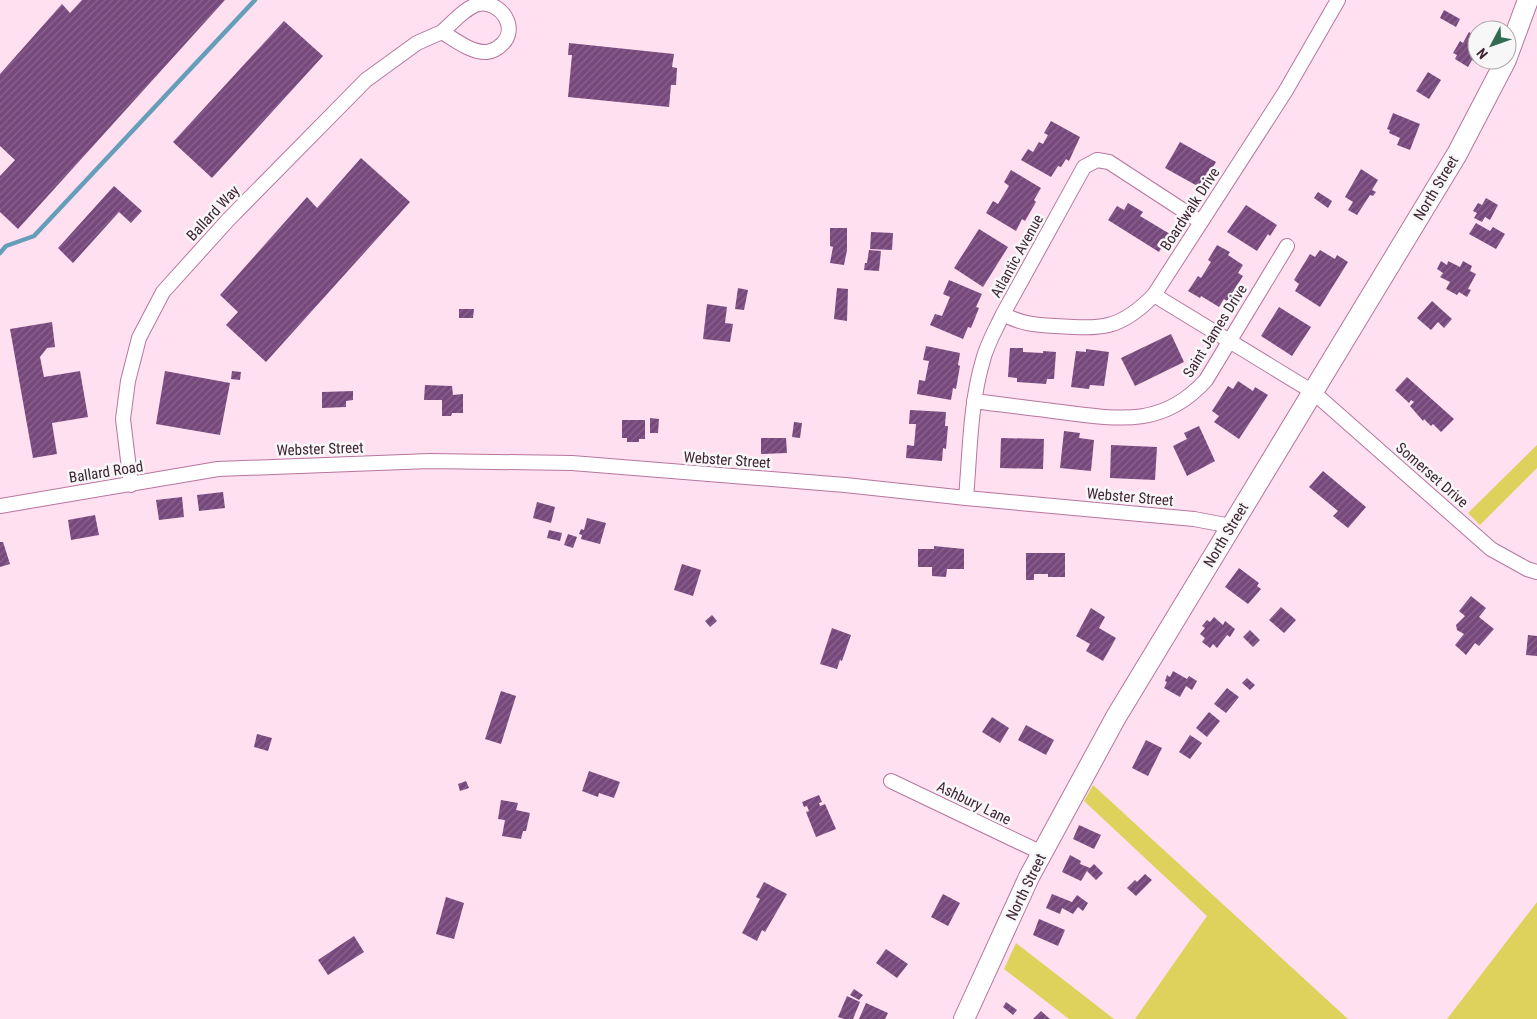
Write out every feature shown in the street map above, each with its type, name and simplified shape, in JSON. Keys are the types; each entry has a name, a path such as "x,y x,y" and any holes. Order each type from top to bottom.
{"main road":[{"name":"North Street","path":"1517,29 1528,0"},
{"name":"North Street","path":"964,1019 1029,877 1116,716 1457,154 1500,70"}],"street":[{"name":"Boardwalk Drive","path":"1003,314 1026,325 1092,328 1110,325 1139,311 1154,295 1285,92 1338,0"},
{"name":"Ballard Way","path":"131,485 123,419 128,381 139,338 163,292 228,220 366,80 417,44 442,32 466,10 480,3 490,3 500,9 508,20 509,28 506,40 496,50 486,52 474,49 442,32"},
{"name":"Atlantic Avenue","path":"966,498 974,401 983,358 1003,314 1082,171 1092,162 1098,160 1109,162 1201,222"},
{"name":"Saint James Drive","path":"974,401 1116,418 1141,417 1175,405 1197,390 1206,380 1287,246"},
{"name":"Somerset Drive","path":"1154,295 1313,392 1491,549 1527,569 1537,572"},
{"name":"Webster Street","path":"218,469 430,461 572,463 845,485 1194,519 1231,526"},
{"name":"Ballard Road","path":"0,506 218,469"},
{"name":"Ashbury Lane","path":"891,781 1042,853"}],"shaded area":[{"path":"1537,445 1537,468 1480,525 1468,513"},
{"path":"1093,785 1348,1019 1135,1019 1207,916 1084,801"},
{"path":"1537,902 1537,1019 1447,1019"},
{"path":"1016,943 1114,1019 1069,1019 1004,969"}],"building":[{"path":"82,0 225,0 18,229 0,212 0,176 15,160 0,146 0,74 62,4 70,13"},
{"path":"1444,10 1460,19 1456,27 1440,18"},
{"path":"284,21 323,56 212,178 173,142"},
{"path":"1467,36 1467,66 1455,59 1457,55 1453,53 1460,41 1463,43"},
{"path":"569,43 674,54 672,67 677,68 676,85 671,85 669,107 568,97 572,55 568,55"},
{"path":"1428,72 1441,80 1429,99 1416,91"},
{"path":"1393,113 1420,124 1410,150 1397,145 1400,138 1389,133 1390,130 1387,129"},
{"path":"1051,121 1080,137 1069,161 1066,159 1061,167 1058,166 1051,177 1021,160 1028,149 1033,152 1039,142 1043,144 1048,135 1044,133"},
{"path":"1180,142 1216,162 1201,188 1165,168"},
{"path":"361,158 410,202 266,362 226,325 238,312 220,295 307,197 317,208"},
{"path":"1361,169 1378,180 1372,190 1376,192 1373,196 1370,195 1357,215 1348,210 1353,202 1345,197"},
{"path":"1011,170 1041,188 1034,200 1036,202 1025,221 1022,219 1016,231 986,213 993,201 998,204 1009,186 1004,182"},
{"path":"114,186 142,211 131,223 119,212 73,263 58,248"},
{"path":"1318,192 1332,201 1328,208 1314,198"},
{"path":"1486,198 1498,205 1490,220 1485,217 1482,222 1474,218 1477,213 1473,211 1478,203 1482,205"},
{"path":"1128,203 1143,212 1140,216 1170,234 1159,252 1108,220 1117,206 1124,210"},
{"path":"1246,205 1277,225 1270,236 1268,234 1257,251 1227,232"},
{"path":"1476,223 1490,231 1493,227 1505,234 1496,249 1469,234"},
{"path":"830,228 847,228 847,250 844,265 830,263 833,247 830,246"},
{"path":"979,229 1008,247 983,287 954,268"},
{"path":"871,232 893,233 892,250 870,249"},
{"path":"1217,245 1230,252 1228,255 1243,265 1238,273 1243,276 1227,301 1224,299 1219,307 1201,296 1200,298 1188,291 1198,276 1201,278 1211,262 1208,260"},
{"path":"869,250 881,251 879,271 864,270"},
{"path":"1320,250 1335,259 1337,255 1348,262 1320,307 1295,291 1299,284 1294,280 1310,254 1315,257"},
{"path":"1441,261 1447,265 1448,261 1460,267 1463,261 1472,266 1470,271 1476,274 1468,289 1471,290 1467,297 1459,292 1457,295 1446,289 1450,282 1440,277 1443,273 1437,269"},
{"path":"949,280 982,294 976,307 979,308 971,328 968,327 963,339 930,325 935,314 942,316 950,297 943,294"},
{"path":"738,288 748,290 744,310 735,309"},
{"path":"837,288 848,289 847,321 834,319"},
{"path":"1432,301 1452,319 1444,328 1438,322 1431,330 1417,318"},
{"path":"707,304 727,307 725,323 733,324 730,342 703,339"},
{"path":"1279,307 1311,327 1292,356 1261,336"},
{"path":"459,309 474,309 473,318 459,318"},
{"path":"52,322 55,347 47,348 40,357 44,377 80,371 88,417 52,423 57,454 33,458 10,329"},
{"path":"1171,334 1184,362 1135,386 1121,358"},
{"path":"926,346 960,353 956,389 953,388 951,400 917,394 919,380 925,381 929,361 923,360"},
{"path":"1010,348 1023,348 1023,352 1056,352 1054,379 1047,379 1046,384 1017,382 1017,378 1008,377"},
{"path":"1086,349 1109,352 1104,386 1090,385 1089,389 1071,387 1076,351 1086,352"},
{"path":"165,371 230,383 220,435 156,424"},
{"path":"232,371 241,372 240,380 231,379"},
{"path":"1407,377 1454,419 1441,432 1433,424 1431,426 1424,419 1423,421 1410,406 1414,402 1411,400 1409,403 1395,390"},
{"path":"1238,381 1253,391 1255,387 1268,395 1239,439 1214,422 1219,416 1212,411 1228,386 1233,389"},
{"path":"425,385 452,386 453,395 463,394 463,413 452,413 451,416 442,416 442,400 424,400"},
{"path":"353,391 353,400 346,401 346,407 322,408 322,392"},
{"path":"910,410 946,412 945,426 948,426 946,449 943,448 942,461 906,458 907,445 914,446 916,424 909,424"},
{"path":"650,418 659,419 658,433 650,433"},
{"path":"622,420 645,420 645,439 639,439 639,442 627,442 627,438 622,438"},
{"path":"794,422 802,423 800,438 792,437"},
{"path":"1199,426 1215,461 1187,476 1173,446 1187,439 1184,433"},
{"path":"1064,431 1080,433 1079,438 1094,440 1091,471 1060,468"},
{"path":"761,438 786,438 787,453 761,454"},
{"path":"1001,438 1044,439 1043,469 1000,468"},
{"path":"1111,445 1157,447 1155,480 1110,478"},
{"path":"1323,471 1366,507 1348,528 1333,516 1338,511 1309,487"},
{"path":"223,492 225,508 199,511 197,495"},
{"path":"182,497 184,517 159,520 156,500"},
{"path":"537,502 555,507 551,523 533,518"},
{"path":"95,515 99,535 71,540 68,520"},
{"path":"587,518 606,523 600,544 581,539 582,535 579,534 581,529 584,530"},
{"path":"549,530 562,533 560,541 547,538"},
{"path":"568,534 577,537 573,548 564,545"},
{"path":"0,542 3,542 10,564 0,567"},
{"path":"934,546 964,549 964,569 947,569 946,577 932,576 932,567 918,567 918,549 934,549"},
{"path":"1026,553 1065,553 1065,577 1048,577 1048,574 1034,574 1034,580 1026,580"},
{"path":"682,564 701,570 693,596 674,590"},
{"path":"1239,568 1259,583 1257,586 1261,589 1248,604 1225,587"},
{"path":"1471,596 1486,608 1479,617 1494,629 1479,646 1475,643 1466,655 1455,645 1464,634 1457,630 1456,625 1465,616 1459,611"},
{"path":"1281,607 1296,620 1284,633 1269,620"},
{"path":"1091,608 1105,617 1099,628 1116,638 1103,661 1086,651 1090,644 1076,636"},
{"path":"712,615 717,621 710,627 705,621"},
{"path":"1214,617 1223,625 1225,621 1235,629 1230,637 1227,635 1217,648 1213,644 1210,648 1202,642 1205,638 1200,634 1205,628 1202,626 1207,620 1210,622"},
{"path":"832,628 851,635 842,661 840,660 837,669 820,664"},
{"path":"1250,630 1260,640 1253,647 1243,637"},
{"path":"1528,635 1537,636 1537,656 1526,655"},
{"path":"1173,671 1187,679 1189,676 1197,681 1192,690 1186,686 1180,697 1164,688 1167,682 1165,681 1167,675 1170,677"},
{"path":"1247,678 1255,685 1250,690 1242,683"},
{"path":"1227,688 1239,697 1226,713 1214,704"},
{"path":"501,691 516,696 501,744 485,739"},
{"path":"1209,712 1220,721 1207,737 1196,728"},
{"path":"992,717 1009,728 1000,743 982,732"},
{"path":"1026,725 1054,740 1046,755 1018,740"},
{"path":"257,734 272,738 268,751 254,747"},
{"path":"1190,735 1202,743 1190,759 1179,752"},
{"path":"1146,740 1162,748 1148,776 1132,768"},
{"path":"589,771 620,782 614,798 599,793 598,797 582,791"},
{"path":"466,781 469,788 460,791 458,784"},
{"path":"819,795 822,802 819,803 820,806 825,804 836,829 816,837 806,812 809,811 807,806 804,807 802,802"},
{"path":"501,800 518,803 516,810 530,813 526,831 523,831 521,839 502,836 505,820 498,819"},
{"path":"1079,825 1101,835 1094,849 1073,839"},
{"path":"1070,855 1081,861 1080,864 1090,868 1094,864 1103,873 1096,880 1087,871 1081,881 1062,872"},
{"path":"1145,874 1152,880 1136,896 1127,888"},
{"path":"764,882 787,894 765,932 762,930 757,941 742,933 760,899 756,897"},
{"path":"943,894 960,903 948,926 931,917"},
{"path":"1052,894 1072,902 1077,895 1088,903 1083,911 1078,907 1073,914 1062,908 1060,914 1046,908"},
{"path":"446,897 464,903 454,939 436,934"},
{"path":"1039,919 1065,930 1058,946 1033,935"},
{"path":"354,936 364,952 328,975 318,960"},
{"path":"886,949 908,964 897,978 876,963"},
{"path":"854,989 863,995 859,1000 850,995"},
{"path":"847,996 860,1002 853,1019 838,1017"},
{"path":"1006,1002 1017,1010 1013,1015 1003,1007"},
{"path":"866,1003 888,1013 885,1019 859,1019"},
{"path":"1041,1011 1050,1019 1033,1019"}],"waterway":[{"path":"0,253 6,246 34,236 255,0"}]}
